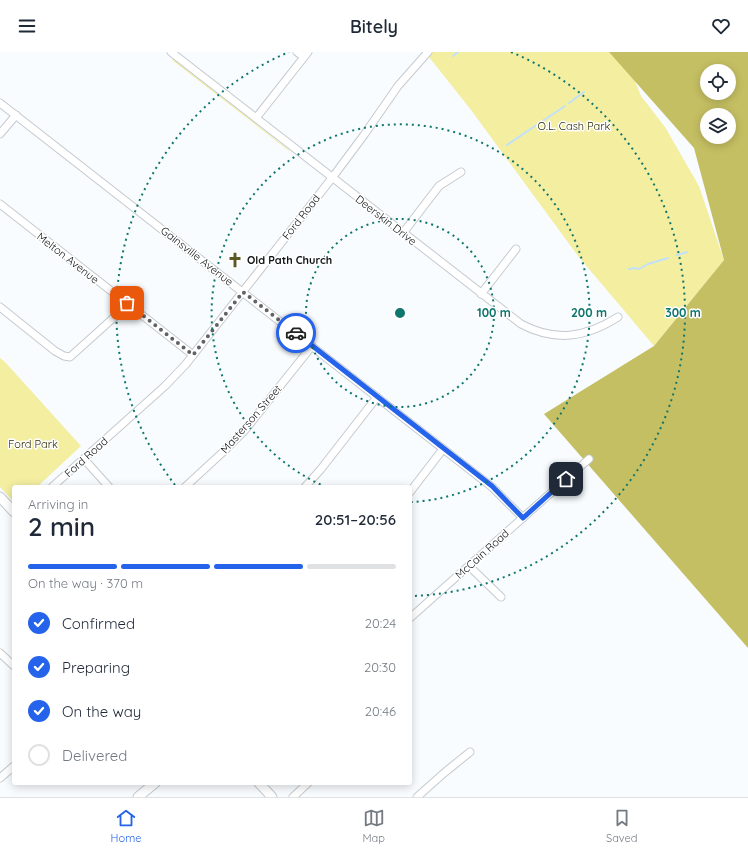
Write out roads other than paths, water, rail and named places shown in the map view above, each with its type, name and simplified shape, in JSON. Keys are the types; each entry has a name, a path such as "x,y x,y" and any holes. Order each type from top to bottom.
{"street":[{"name":"Deerskin Drive","path":"171,52 521,324 547,334 567,336 586,333 600,328 618,317"},
{"path":"256,118 306,54 297,52"},
{"name":"Ford Road","path":"54,485 165,386 193,355 332,178 398,86 425,55"},
{"name":"Gainsville Avenue","path":"0,103 498,491 523,518"},
{"path":"0,134 16,115"},
{"path":"403,233 439,186 461,172"},
{"name":"Melton Avenue","path":"0,204 193,355"},
{"path":"481,294 516,249"},
{"path":"0,307 55,351 70,357 120,312 127,303"},
{"name":"Masterson Street","path":"187,485 226,450 245,430 312,346"},
{"path":"307,485 322,469 377,397"},
{"path":"412,489 443,449"},
{"path":"84,459 107,485"},
{"name":"McCain Road","path":"412,616 589,459"},
{"path":"0,497 12,510"},
{"path":"469,566 501,597"},
{"path":"2,658 12,665"},
{"path":"417,797 470,752"},
{"path":"0,778 12,768"},
{"path":"138,797 153,785"},
{"path":"261,785 272,797"},
{"path":"292,797 306,785"}],"waterway":[{"path":"453,56 458,52"},
{"path":"569,103 584,92"},
{"path":"507,145 565,106"},
{"path":"677,255 687,252"},
{"path":"629,269 639,269 648,264 668,258"}],"place":[{"name":"Old Path Church","path":"235,260"}],"park label":[{"name":"O.L. Cash Park","path":"574,126"},
{"name":"Ford Park","path":"33,444"}]}
